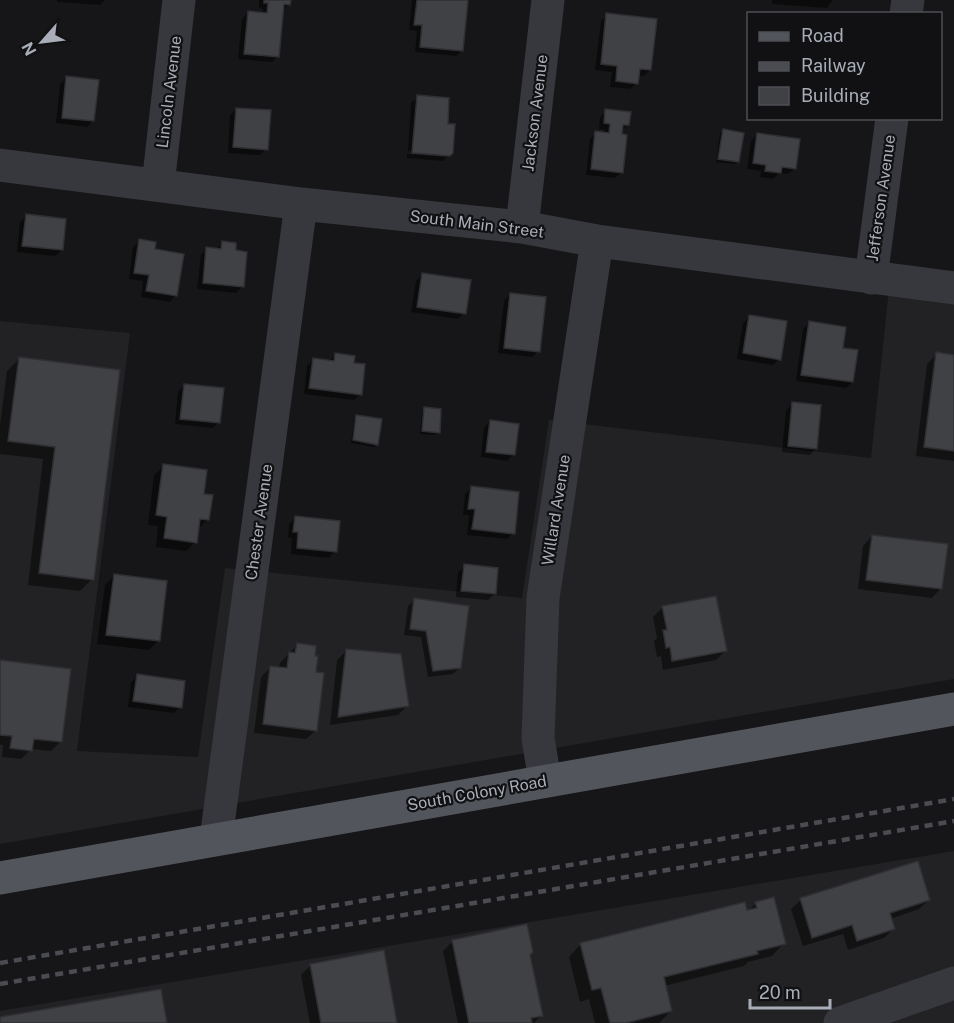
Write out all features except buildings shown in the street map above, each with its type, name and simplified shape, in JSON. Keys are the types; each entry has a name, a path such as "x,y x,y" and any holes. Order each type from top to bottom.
{"main road":[{"name":"South Colony Road","path":"0,878 954,709"}],"street":[{"name":"Lincoln Avenue","path":"158,185 180,0"},
{"name":"Jackson Avenue","path":"522,227 548,0"},
{"name":"Jefferson Avenue","path":"871,278 892,120"},
{"name":"South Main Street","path":"0,165 301,204 522,227 597,241 954,288"},
{"name":"Chester Avenue","path":"216,839 301,204"},
{"name":"Willard Avenue","path":"545,781 538,738 543,598 597,241"},
{"path":"840,1023 954,983"}],"shaded area":[{"path":"889,289 954,297 954,679 0,844 0,321 130,333 77,751 198,757 225,568 522,598 549,420 871,458"},
{"path":"954,851 954,1023 0,1023 0,1011"}],"railway":[{"path":"0,963 954,799"},
{"path":"0,984 954,821"}]}
